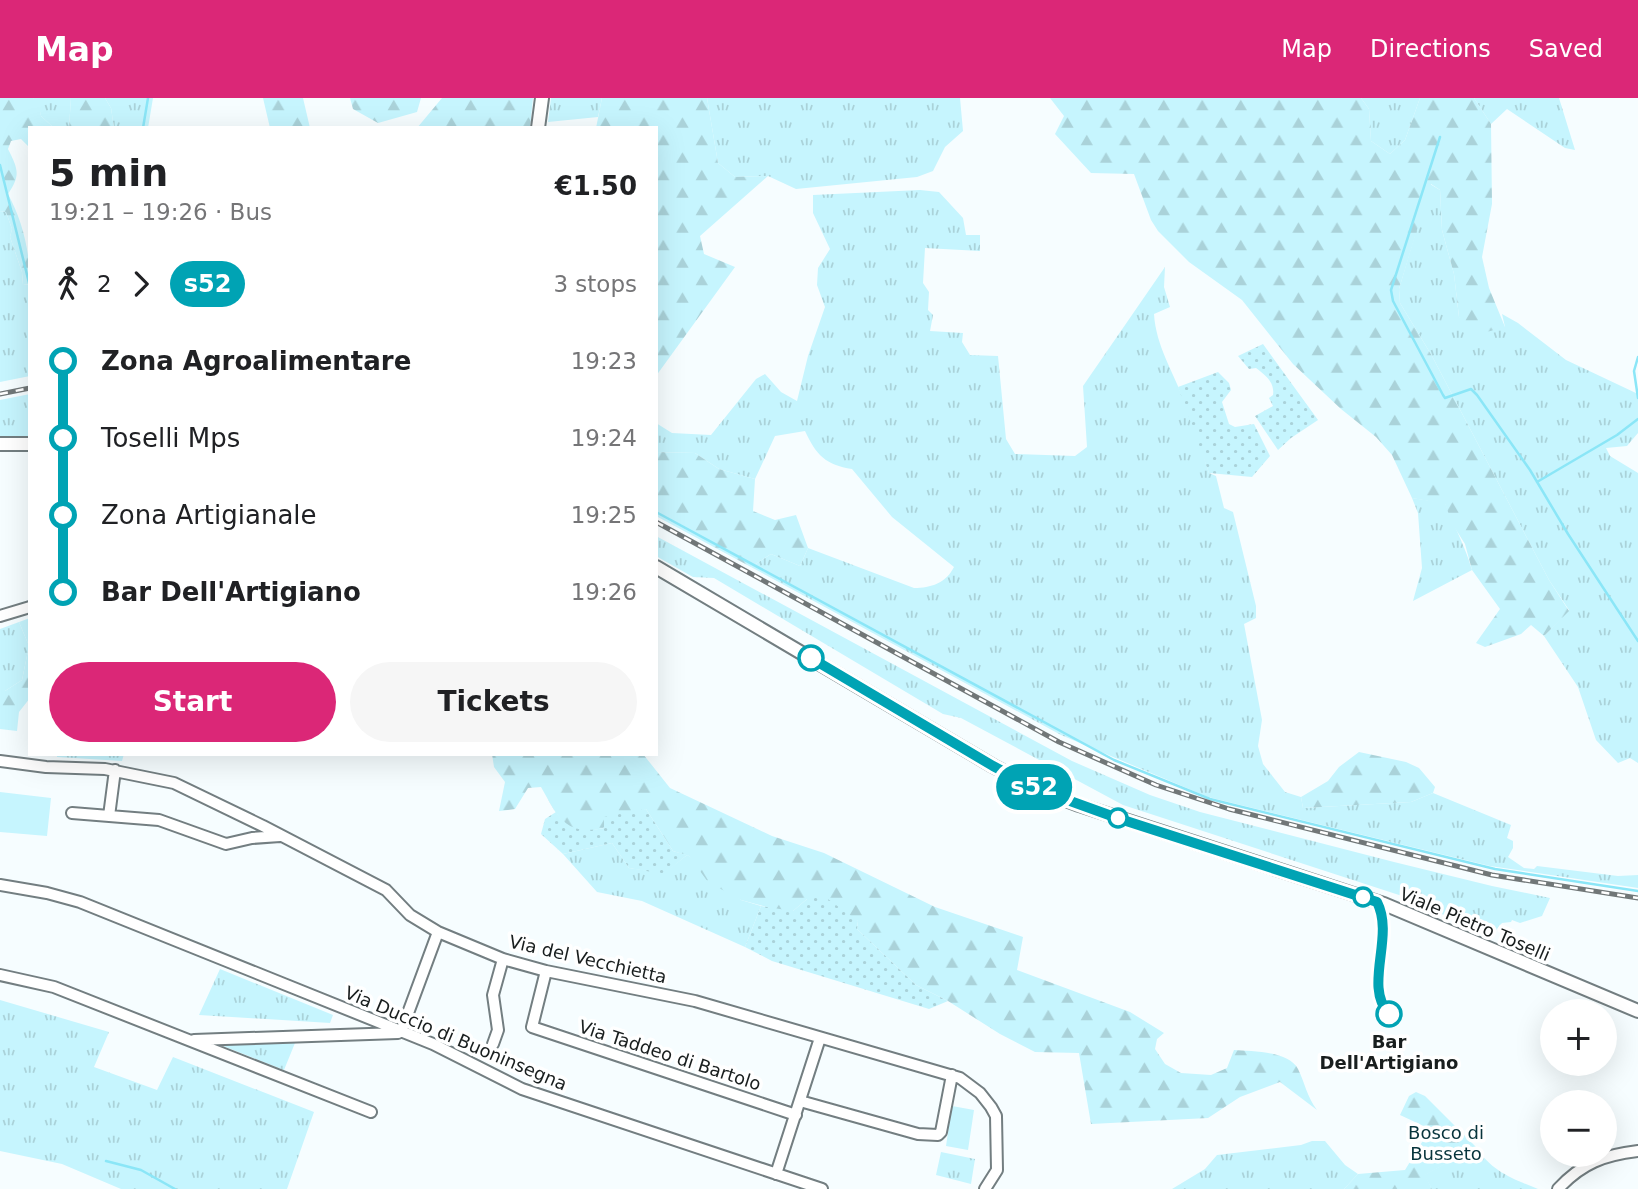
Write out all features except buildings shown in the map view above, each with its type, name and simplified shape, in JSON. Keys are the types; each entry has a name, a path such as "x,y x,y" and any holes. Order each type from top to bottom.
{"main road":[{"path":"538,126 542,98"},
{"path":"0,444 28,444"},
{"name":"Viale Pietro Toselli","path":"658,568 993,766 1037,789 1120,819 1384,904 1638,1011"}],"street":[{"path":"0,616 28,608"},
{"name":"Via del Vecchietta","path":"0,761 46,767 115,770 174,783 386,890 410,915 438,932 503,959 546,971 695,1001 952,1075"},
{"path":"109,816 115,770"},
{"path":"72,813 159,820 226,844 252,838 281,836"},
{"name":"Via Duccio di Buoninsegna","path":"0,885 80,902 433,1044 522,1089 822,1189"},
{"path":"190,1040 401,1032 438,932"},
{"path":"493,1044 498,1030 493,995 503,959"},
{"name":"Via Taddeo di Bartolo","path":"546,971 532,1027 796,1115"},
{"path":"0,975 43,983 371,1112"},
{"path":"776,1174 820,1038"},
{"path":"800,1101 918,1134 937,1135 941,1132 952,1075 974,1087 995,1113 997,1170 985,1189"},
{"path":"1558,1189 1579,1169 1603,1157 1638,1151"}],"green space":[{"path":"0,98 33,98 39,101 41,116 52,126 28,126 28,146 21,139 11,141 8,149 17,172 8,194 25,238 28,284 23,285 6,212 0,211"},
{"path":"33,98 71,98 69,126 52,126 41,116 38,102"},
{"path":"71,98 105,98 111,108 114,126 69,126"},
{"path":"105,98 153,98 148,126 114,126 111,108"},
{"path":"263,98 303,98 310,126 270,126"},
{"path":"350,98 421,98 417,112 378,123 353,109"},
{"path":"442,98 533,98 530,126 419,126"},
{"path":"551,98 602,98 598,117 548,122"},
{"path":"602,98 707,98 718,163 735,177 768,176 700,236 704,254 735,267 658,373 658,126 596,126"},
{"path":"707,98 960,98 963,131 945,147 933,171 917,177 796,189 768,176 735,177 718,163"},
{"path":"1050,98 1361,98 1369,109 1371,141 1390,154 1405,140 1420,98 1474,98 1491,124 1492,204 1482,257 1489,288 1505,327 1483,333 1459,317 1454,274 1442,230 1440,190 1431,184 1399,289 1400,303 1432,356 1549,580 1569,611 1544,636 1531,625 1521,634 1485,647 1476,643 1500,609 1472,570 1465,544 1453,525 1445,504 1412,498 1392,455 1376,437 1293,364 1242,300 1189,262 1158,231 1151,220 1134,174 1091,173 1055,134 1064,116"},
{"path":"1361,98 1420,98 1405,140 1390,154 1371,141 1369,109"},
{"path":"1474,98 1559,98 1575,150 1565,148 1507,109 1491,124"},
{"path":"1430,184 1440,190 1442,230 1454,274 1459,317 1505,327 1502,314 1566,360 1638,394 1638,433 1627,446 1606,448 1610,456 1638,473 1638,763 1630,758 1618,763 1596,740 1578,687 1544,636 1569,610 1549,580 1432,356 1400,303 1399,289"},
{"path":"920,190 939,192 963,218 966,235 980,235 980,251 925,248 923,283 929,292 928,310 933,315 930,331 963,333 962,342 970,355 998,356 1006,439 1015,454 1075,456 1087,447 1083,386 1165,267 1164,287 1170,307 1154,314 1155,326 1209,473 1216,476 1224,508 1233,512 1256,606 1256,618 1244,624 1262,720 1258,746 1263,764 1285,792 1301,797 1303,808 1411,802 1433,793 1511,825 1507,838 1513,841 1513,848 1508,857 1524,868 1534,869 1537,866 1618,876 1638,875 1638,888 1490,866 1208,797 1061,735 751,567 771,554 800,566 808,548 914,588 937,584 947,577 954,567 892,517 852,469 835,465 823,458 805,431 775,436 755,479 719,469 695,453 658,452 658,424 672,433 711,435 756,379 765,374 781,392 797,401 808,356 825,307 817,285 818,268 830,249 813,213 813,195"},
{"path":"0,211 6,212 23,285 28,284 28,376 0,382"},
{"path":"1263,344 1318,420 1278,450 1255,416 1273,406 1269,398 1273,395 1272,386 1263,373 1256,368 1249,369 1238,356"},
{"path":"1218,372 1229,383 1231,390 1222,402 1229,424 1235,427 1254,424 1270,456 1252,477 1209,473 1178,387"},
{"path":"28,394 28,436 0,436 0,400"},
{"path":"658,452 695,453 719,469 755,479 753,511 775,520 796,515 808,548 800,566 771,554 751,567 658,517"},
{"path":"1412,498 1445,503 1472,570 1413,601 1422,568 1418,513"},
{"path":"658,537 1072,761 1150,795 1200,812 1394,862 1550,898 1542,916 1520,923 1512,920 1502,923 1491,936 1399,895 1123,805 961,718 943,714 714,578 693,577 658,557"},
{"path":"28,619 28,644 19,622"},
{"path":"19,622 28,644 22,680 5,691 0,691 0,629"},
{"path":"28,651 28,701 19,712 17,731 0,729 0,691 5,691 22,680"},
{"path":"1359,752 1406,762 1419,768 1435,787 1433,793 1411,802 1303,808 1301,797 1328,781 1339,767"},
{"path":"57,756 123,756 122,761"},
{"path":"492,756 645,756 670,788 772,836 824,853 935,907 1023,937 1017,970 1130,1012 1164,1033 1157,1039 1155,1049 1165,1064 1181,1073 1211,1075 1227,1068 1234,1050 1269,1053 1287,1059 1298,1069 1317,1110 1280,1082 1240,1097 1208,1118 1091,1124 1079,1053 1035,1052 916,985 857,929 858,921 807,899 793,911 781,911 741,900 708,882 689,856 673,851 646,809 601,828 578,830 559,817 541,787 528,788 515,809 499,811 505,782 494,767"},
{"path":"0,792 51,798 47,836 0,832"},
{"path":"646,809 673,851 687,855 664,874 629,868 612,843 563,854 541,834 545,819 556,812 571,826 590,830 604,828 604,817"},
{"path":"612,843 629,868 664,873 687,855 741,900 761,906 745,947 642,901 597,892 563,854"},
{"path":"825,897 858,921 857,929 916,985 948,1001 929,1009 772,961 745,947 761,906 793,911 807,899"},
{"path":"220,969 333,1015 330,1023 199,1015"},
{"path":"0,1000 109,1032 94,1067 157,1090 173,1057 314,1112 287,1189 121,1189 62,1164 0,1151"},
{"path":"295,1043 284,1070 218,1044"},
{"name":"Bosco di Busseto","path":"1416,1092 1425,1096 1476,1147 1425,1175 1432,1189 1344,1189 1358,1174 1405,1170 1430,1129 1400,1115 1409,1096"},
{"path":"952,1106 974,1110 968,1150 946,1146"},
{"path":"1312,1141 1325,1141 1345,1165 1358,1174 1344,1189 1172,1189 1205,1169 1217,1155 1301,1145"},
{"path":"1476,1147 1496,1168 1511,1178 1538,1189 1432,1189 1424,1175"},
{"path":"941,1152 975,1159 971,1184 936,1175"}],"waterway":[{"path":"143,126 148,98"},
{"path":"1440,137 1391,290 1393,301 1445,398 1471,389 1477,395 1530,470 1638,641"},
{"path":"0,165 28,279"},
{"path":"1638,357 1634,371 1638,398"},
{"path":"1537,482 1617,435 1638,419"},
{"path":"658,513 1114,760 1210,799 1495,869 1638,891"},
{"path":"106,1161 141,1170 175,1189"}],"railway":[{"path":"0,394 28,388"},
{"path":"658,523 1059,742 1156,785 1229,809 1492,875 1638,898"}],"bus line":[{"name":"s52","path":"811,658 993,766 1037,789 1120,819 1377,902 1384,929 1379,999 1389,1014"}],"place":[{"name":"Bar Dell'Artigiano","path":"1389,1014"}]}
